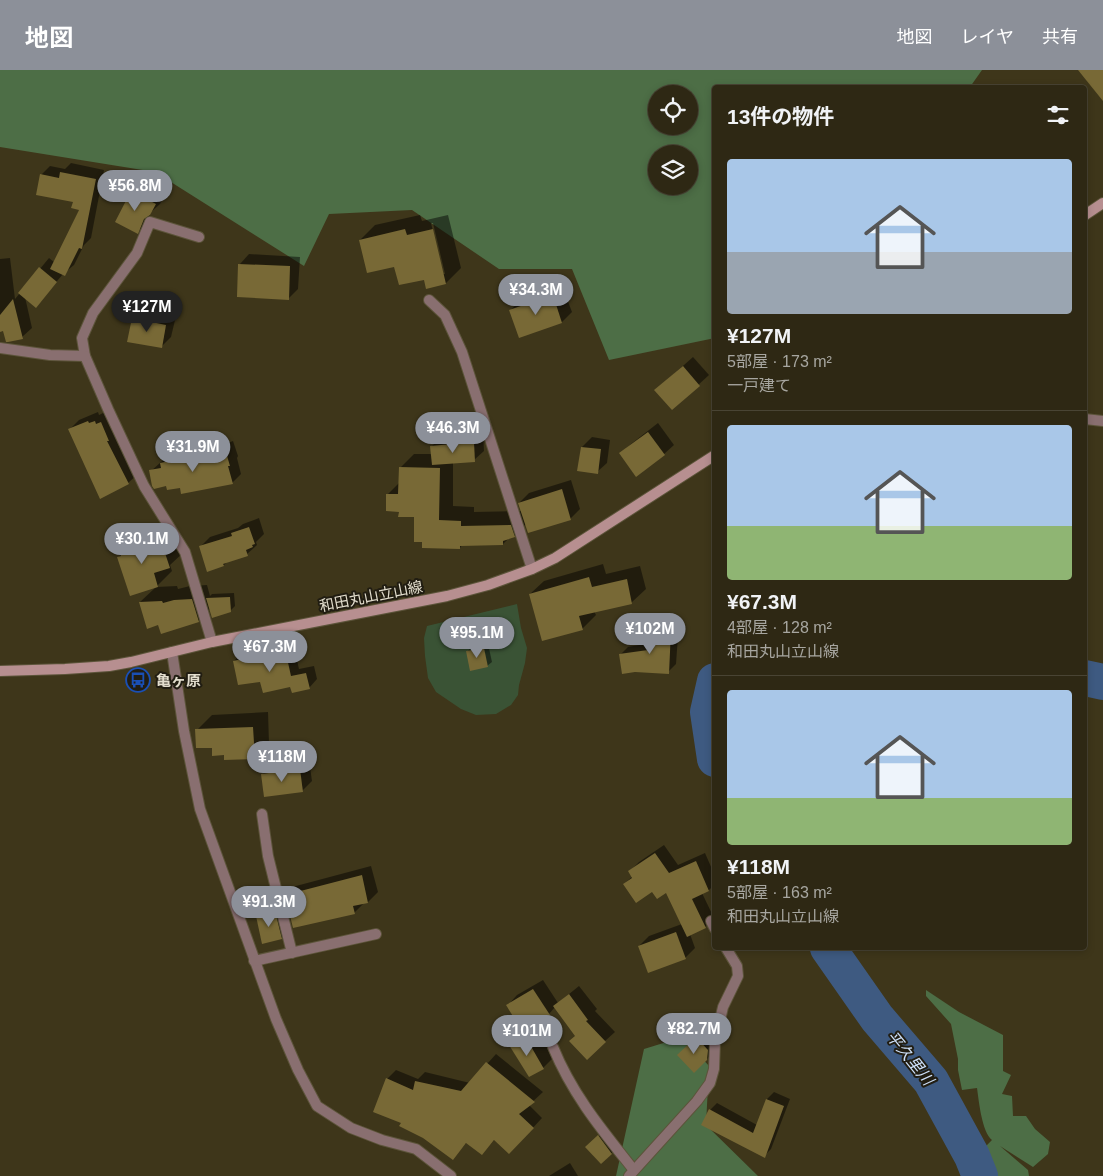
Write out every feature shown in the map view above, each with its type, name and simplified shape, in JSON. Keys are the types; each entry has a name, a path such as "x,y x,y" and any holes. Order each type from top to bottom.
{"main road":[{"path":"1087,213 1103,203"},
{"name":"和田丸山立山線","path":"0,671 109,666 212,642 447,596 488,585 532,569 562,554 712,457"}],"street":[{"path":"199,237 150,222 137,253 93,313 82,338 86,356 108,409 144,486 186,552 212,642"},
{"path":"429,300 445,315 462,352 532,569"},
{"path":"0,348 50,355 86,356"},
{"path":"1087,419 1103,421"},
{"path":"172,652 184,731 200,809 254,961 298,1070 317,1106 351,1128 382,1140 416,1149 451,1176"},
{"path":"262,814 268,856 292,954"},
{"path":"254,961 376,934"},
{"path":"553,1047 564,1072 631,1173 697,1101 710,1083 714,1069 715,1042 723,1007 738,976 737,966 727,950"}],"green space":[{"path":"0,70 982,70 971,85 712,85 712,339 609,360 572,269 499,269 412,210 329,214 304,266 155,172 0,147"},
{"path":"517,604 527,648 518,695 511,705 496,714 476,715 461,709 436,692 428,678 425,656 424,638 427,626"},
{"path":"926,990 959,1012 1003,1035 1003,1071 1011,1075 1002,1094 1012,1096 1013,1116 1026,1116 1035,1129 1050,1142 1048,1154 1033,1167 1000,1146 1028,1170 1029,1176 986,1176 984,1172 987,1163 982,1150 992,1140 983,1124 977,1088 962,1090 951,1024 926,996"},
{"path":"683,1037 709,1066 706,1125 758,1176 616,1176 644,1049"}],"building":[{"path":"1078,70 1103,70 1103,101"},
{"path":"60,172 96,179 82,249 79,248 65,276 50,269 79,210 71,208 73,202 36,195 40,174 59,178"},
{"path":"131,191 156,204 150,215 144,219 138,234 115,222"},
{"path":"405,229 407,235 433,229 446,284 426,289 424,280 399,285 394,267 367,273 359,240"},
{"path":"238,264 290,266 289,300 237,297"},
{"path":"39,267 57,282 36,308 18,293"},
{"path":"553,295 562,323 519,338 509,310"},
{"path":"13,299 23,339 6,342 3,331 0,332 0,315"},
{"path":"132,318 166,325 162,348 127,342"},
{"path":"683,366 700,386 672,410 654,390"},
{"path":"88,421 89,423 95,421 96,424 101,422 109,441 107,441 129,484 100,499 68,429"},
{"path":"648,432 665,455 636,477 619,453"},
{"path":"474,442 475,462 432,465 430,446"},
{"path":"581,447 601,449 598,474 577,471"},
{"path":"225,449 233,484 181,494 180,488 167,490 166,486 154,489 152,486 149,470 161,468 160,463 197,455 197,458"},
{"path":"399,467 440,468 439,520 461,521 461,526 511,525 515,537 503,541 503,545 460,546 460,549 422,548 422,542 414,542 414,517 398,517 399,512 386,511 386,494 398,494"},
{"path":"562,489 571,520 528,533 518,503"},
{"path":"249,527 255,544 246,550 248,556 223,564 224,566 207,572 199,546 232,536 231,533"},
{"path":"140,540 142,547 161,541 170,568 154,573 158,587 130,596 117,557 121,556 118,547"},
{"path":"589,577 592,587 627,579 632,604 579,616 583,630 542,641 529,594"},
{"path":"230,597 231,612 212,618 206,598"},
{"path":"192,599 199,622 161,634 158,625 147,629 139,602 162,601 163,603"},
{"path":"650,628 671,630 669,674 635,672 622,674 619,654 648,650"},
{"path":"484,648 488,667 470,671 466,651"},
{"path":"285,649 291,676 306,673 310,689 292,693 290,687 263,693 260,682 238,685 233,661"},
{"path":"253,727 255,759 224,760 224,755 212,756 212,748 196,748 195,729"},
{"path":"300,769 303,792 264,797 261,774"},
{"path":"655,853 669,873 696,861 709,891 692,899 706,928 687,937 666,893 657,899 652,892 636,903 623,884 632,878 628,871"},
{"path":"362,875 368,903 353,906 355,914 293,928 285,895"},
{"path":"275,911 282,939 262,944 256,916"},
{"path":"676,932 686,959 648,973 638,946"},
{"path":"533,989 550,1015 522,1031 506,1005"},
{"path":"569,994 588,1020 586,1021 606,1042 587,1060 569,1041 575,1036 553,1006"},
{"path":"525,1036 544,1069 529,1077 509,1045"},
{"path":"696,1037 708,1050 707,1060 694,1073 677,1055"},
{"path":"486,1062 535,1102 519,1114 534,1128 509,1154 494,1140 482,1155 466,1143 453,1160 423,1138 399,1126 401,1123 373,1112 386,1078 413,1090 415,1081 461,1091"},
{"path":"766,1099 784,1106 765,1158 701,1125 709,1109 753,1133"},
{"path":"598,1135 612,1154 601,1164 585,1147"}],"waterway":[{"name":"平久里川","path":"1087,678 1103,682"},
{"name":"平久里川","path":"712,694 708,712 712,739"},
{"name":"平久里川","path":"829,950 877,1018 931,1081 972,1156 980,1176"}],"place":[{"name":"亀ヶ原","path":"138,680"}]}
